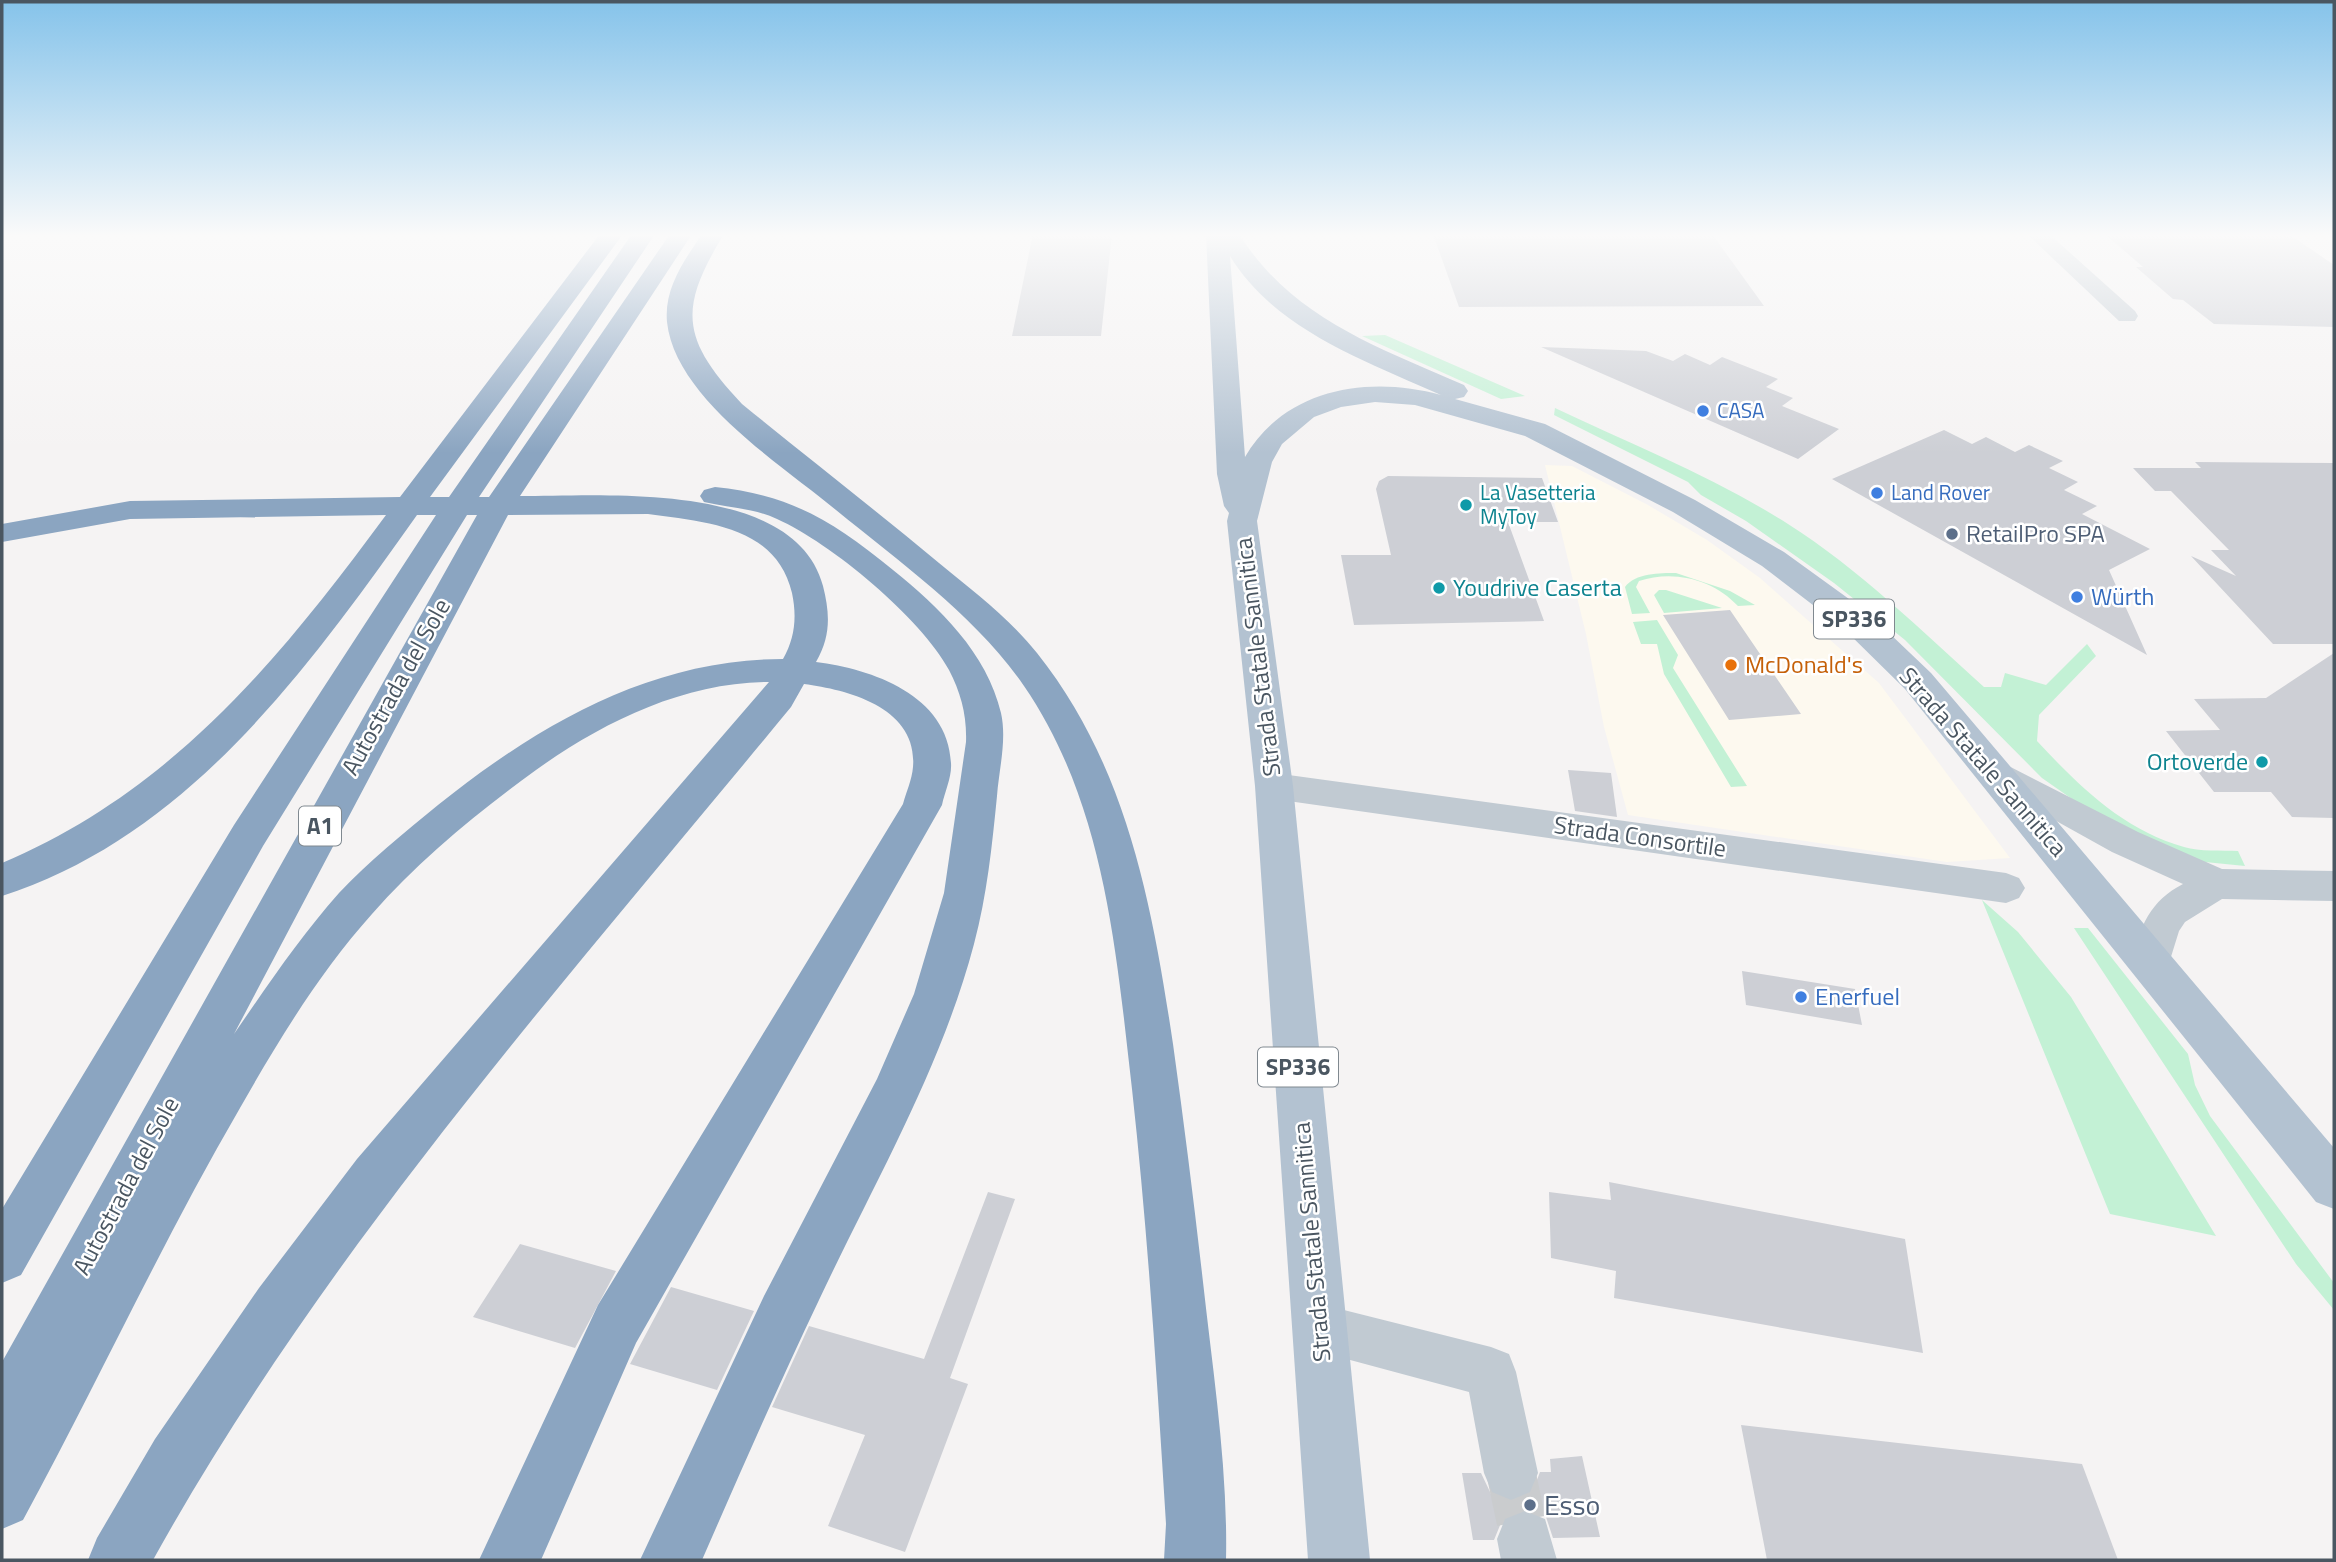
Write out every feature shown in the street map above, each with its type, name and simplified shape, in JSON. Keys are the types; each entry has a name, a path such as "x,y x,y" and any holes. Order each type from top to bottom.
{"highway":[{"path":"2,880 26,870 107,824 175,778 236,720 326,617 558,307"},
{"name":"Autostrada del Sole","path":"2,1257 284,777 466,495 594,307"},
{"name":"Autostrada del Sole","path":"2,1418 482,530 632,307"},
{"path":"680,307 685,342 709,385 732,410 981,615 1024,661 1061,717 1091,774 1114,838 1132,908 1169,1190 1196,1524 1195,1560"},
{"path":"2,524 76,506 129,499 294,502 731,498 779,508 823,528 923,614 953,649 969,676 983,710 983,746 964,894 915,1049 762,1359 671,1560"},
{"path":"119,1560 176,1460 263,1329 375,1176 778,698 809,644 813,612 804,576 786,550 762,533 731,517 691,509 603,499"},
{"path":"2,533 130,509 294,502"},
{"path":"2,1499 224,1086 293,984 346,914 398,860 486,787 546,744 613,707 717,674 772,668 827,673 880,689 905,707 922,730 933,762 922,805 617,1324 510,1560"}],"main road":[{"name":"SP336","path":"1221,307 1231,474 1242,521"},
{"name":"SP336","path":"1287,307 1297,315 1535,430"},
{"name":"Strada Statale Sannitica","path":"1339,1560 1274,786 1242,521 1257,461 1270,439 1304,411 1375,394 1417,397 1535,430 1685,506 1773,559 1855,620 1918,681 2152,961 2334,1185"}],"street":[{"path":"2117,307 2127,316"},
{"path":"1993,770 2125,842 2218,884 2334,886"},
{"name":"Strada Consortile","path":"1274,786 2006,888"},
{"path":"2152,961 2157,929 2180,902 2218,884"},
{"path":"1320,1329 1491,1371 1511,1473"}],"shaded area":[{"path":"1545,465 1572,466 1648,505 1707,540 1760,578 1879,683 2010,858 1947,862 1628,815 1604,727 1586,634"}],"green space":[{"path":"1385,335 1525,396 1501,399 1362,336"},
{"path":"1555,408 1703,477 1788,524 1865,581 1984,687 2001,687 2005,673 2046,685 2087,644 2096,656 2039,715 2037,741 2085,789 2121,818 2162,839 2190,849 2238,851 2245,866 2195,861 2082,806 2042,778 1905,640 1834,583 1746,521 1701,495 1688,482 1554,415"},
{"path":"1676,573 1730,591 1755,605 1738,606 1717,589 1693,579 1666,576 1639,581 1636,587 1650,613 1632,614 1625,587 1629,582 1648,575"},
{"path":"1659,590 1722,608 1664,613 1654,595"},
{"path":"1657,620 1678,655 1673,668 1747,786 1731,787 1664,674 1657,644 1641,644 1633,622"},
{"path":"1982,900 2018,932 2071,997 2216,1236 2110,1214"},
{"path":"2074,928 2088,928 2188,1054 2195,1085 2210,1116 2334,1283 2334,1310 2296,1264"}],"building":[{"path":"1018,307 1104,307 1101,336 1012,336"},
{"path":"2192,307 2334,307 2334,327 2214,324"},
{"path":"1541,347 1646,351 1673,361 1685,354 1710,365 1722,357 1778,379 1766,387 1793,398 1782,406 1839,429 1798,459"},
{"path":"1944,430 1972,444 1986,437 2015,452 2029,445 2063,461 2049,468 2078,482 2064,490 2097,506 2082,514 2150,549 2109,570 2147,655 1832,479"},
{"path":"2195,462 2334,463 2334,644 2273,644 2191,556 2236,576 2211,550 2229,550 2171,491 2155,491 2133,468 2201,468"},
{"path":"1388,476 1542,478 1558,522 1508,522 1544,621 1354,625 1341,555 1391,555 1376,489 1379,481"},
{"name":"McDonald's","path":"1730,610 1801,714 1729,720 1663,615"},
{"name":"Ortoverde","path":"2334,653 2334,818 2292,817 2271,792 2214,792 2166,731 2220,730 2194,699 2266,698"},
{"path":"1568,770 1611,773 1617,817 1575,811"},
{"name":"Enerfuel","path":"1742,971 1855,989 1862,1025 1746,1005"},
{"path":"1609,1182 1905,1239 1923,1353 1614,1298 1616,1271 1551,1258 1549,1192 1611,1200"},
{"path":"988,1192 1015,1199 950,1378 968,1384 905,1552 828,1526 865,1435 772,1407 809,1326 924,1359"},
{"path":"520,1244 616,1271 575,1348 473,1317"},
{"path":"671,1287 754,1311 717,1390 630,1364"},
{"path":"1741,1425 2082,1464 2118,1560 1767,1560"},
{"name":"Esso","path":"1582,1456 1600,1537 1553,1538 1546,1517 1524,1509 1503,1518 1494,1540 1473,1540 1462,1473 1481,1473 1491,1494 1512,1502 1532,1493 1540,1472 1551,1472 1550,1459"}],"tunnel":[{"path":"1511,1473 1525,1539"}],"place":[{"name":"CASA","path":"1703,411"},
{"name":"Land Rover","path":"1877,493"},
{"name":"La Vasetteria MyToy","path":"1466,505"},
{"name":"RetailPro SPA","path":"1952,534"},
{"name":"Youdrive Caserta","path":"1439,588"},
{"name":"Würth","path":"2077,597"},
{"name":"McDonald's","path":"1731,665"},
{"name":"Ortoverde","path":"2262,762"},
{"name":"Enerfuel","path":"1801,997"},
{"name":"Esso","path":"1530,1505"}]}
